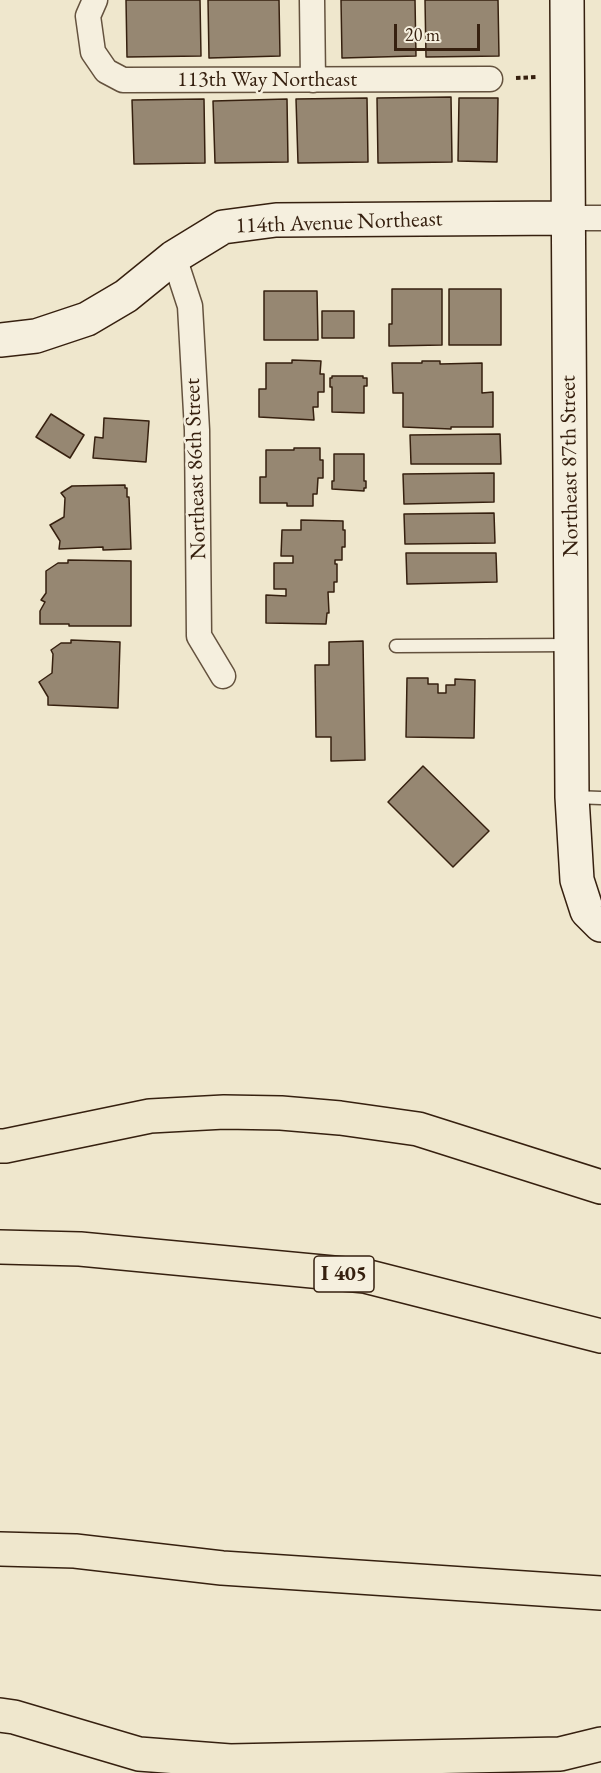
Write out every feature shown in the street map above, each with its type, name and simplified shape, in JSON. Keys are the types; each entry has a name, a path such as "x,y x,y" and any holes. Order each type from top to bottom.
{"highway":[{"path":"0,1146 150,1116 224,1112 280,1113 340,1118 418,1130 601,1186"},
{"path":"0,1131 79,1132"},
{"name":"I 405","path":"0,1247 80,1249 365,1276 601,1336"},
{"path":"0,1549 75,1551 222,1568 601,1593"},
{"path":"5,1714 139,1754 230,1761 560,1754 601,1744"}],"street":[{"path":"312,0 313,80"},
{"name":"Northeast 87th Street","path":"567,0 566,76 585,218 569,449 572,645 587,798 577,880 588,911 601,925"},
{"name":"113th Way Northeast","path":"92,8 93,52 106,71 123,80 490,79"},
{"name":"114th Avenue Northeast","path":"0,340 36,336 87,319 126,296 174,257 223,227 276,220 585,218"},
{"name":"Northeast 86th Street","path":"174,257 190,306 197,430 199,636 222,676"}],"lane":[{"path":"396,646 572,645"}],"path":[{"path":"490,79 566,76"}],"building":[{"path":"126,0 200,0 201,56 127,57"},
{"path":"208,0 279,0 280,56 209,58"},
{"path":"341,0 415,0 416,56 342,58"},
{"path":"425,0 498,0 499,56 426,57"},
{"path":"451,97 452,162 378,163 377,98"},
{"path":"367,98 368,162 298,163 296,99"},
{"path":"459,98 498,98 497,162 458,161"},
{"path":"204,99 205,163 134,164 132,100"},
{"path":"287,99 288,162 215,163 213,101"},
{"path":"392,289 442,289 442,345 389,346 389,324 392,324"},
{"path":"449,289 501,289 501,345 449,345"},
{"path":"264,291 317,291 318,340 264,340"},
{"path":"322,311 354,311 354,338 322,338"},
{"path":"292,360 321,361 320,374 324,374 324,392 318,392 318,407 313,407 314,420 259,417 259,389 266,389 266,363 292,363"},
{"path":"422,361 440,361 440,364 482,363 482,393 493,392 493,427 451,427 451,429 403,427 403,393 393,393 392,363 422,363"},
{"path":"332,376 367,378 367,386 364,386 364,413 332,412 330,378"},
{"path":"51,414 84,435 70,458 36,437"},
{"path":"104,418 149,421 146,462 93,458 95,437 103,438"},
{"path":"500,434 501,464 411,464 410,435"},
{"path":"294,448 320,448 323,478 318,478 317,494 313,494 313,506 260,503 260,477 266,477 266,450 294,450"},
{"path":"334,454 364,454 366,488 364,491 332,489"},
{"path":"494,473 494,502 404,504 403,474"},
{"path":"125,485 127,497 129,497 131,549 103,550 103,547 59,549 60,541 50,525 64,517 65,498 61,493 72,486"},
{"path":"494,513 495,543 405,544 404,514"},
{"path":"301,520 343,521 345,547 342,547 342,560 335,560 337,582 334,582 334,592 328,592 329,613 327,613 326,624 266,623 266,595 286,596 286,589 274,589 274,563 293,563 293,556 281,556 282,530 301,530"},
{"path":"406,553 496,553 497,582 407,584"},
{"path":"68,560 131,561 131,626 40,624 40,611 45,602 41,600 46,593 46,571 58,563 68,563"},
{"path":"71,640 120,642 118,708 48,705 48,697 39,682 52,673 53,654 51,650 61,643 71,643"},
{"path":"363,641 365,760 331,761 331,737 316,737 315,665 329,665 329,642"},
{"path":"407,678 428,678 428,684 438,684 438,693 446,693 446,685 455,685 455,679 475,680 474,738 406,737"},
{"path":"423,766 489,831 453,867 388,802"}]}
